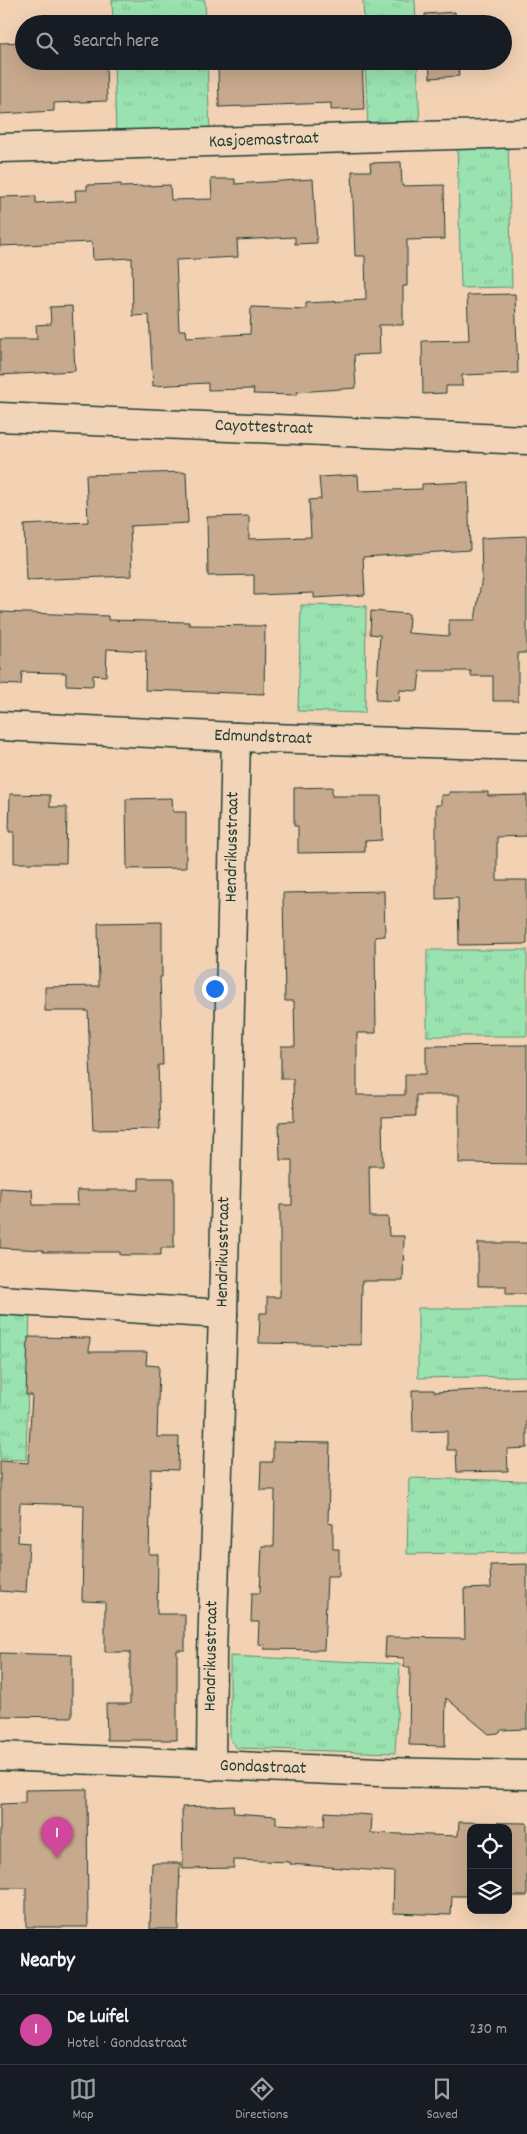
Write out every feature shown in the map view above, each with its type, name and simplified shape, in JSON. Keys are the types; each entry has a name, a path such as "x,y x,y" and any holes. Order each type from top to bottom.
{"street":[{"name":"Kasjoemastraat","path":"0,148 527,133"},
{"name":"Cayottestraat","path":"0,417 527,440"},
{"name":"Edmundstraat","path":"0,726 236,737 527,746"},
{"name":"Hendrikusstraat","path":"211,1766 212,1653 223,1314 236,737"},
{"path":"0,1300 223,1314"},
{"name":"Gondastraat","path":"0,1756 211,1766 527,1775"}],"green space":[{"path":"112,0 205,0 206,15 113,15"},
{"path":"363,0 415,0 416,15 364,15"},
{"path":"114,70 207,70 210,132 116,135"},
{"path":"365,70 417,70 420,126 368,129"},
{"path":"508,143 512,287 461,288 457,144"},
{"path":"301,605 366,606 365,713 298,711"},
{"path":"427,950 527,950 527,1036 427,1036"},
{"path":"0,1306 30,1309 26,1460 0,1459"},
{"path":"418,1308 527,1308 527,1376 418,1378"},
{"path":"409,1478 527,1481 527,1552 407,1554"},
{"path":"230,1656 400,1664 395,1753 237,1748 230,1739"}],"building":[{"path":"455,12 455,15 425,15"},
{"path":"15,42 15,70 106,70 107,101 54,103 54,111 0,114 0,43"},
{"path":"218,70 362,70 364,109 331,110 331,103 219,107"},
{"path":"430,70 459,70 459,76 430,78"},
{"path":"401,162 402,186 444,185 445,239 407,240 407,286 403,286 403,325 379,325 380,354 354,355 356,388 297,392 297,395 253,394 254,389 208,390 208,383 153,386 149,315 133,316 132,258 93,260 92,242 0,246 0,197 36,196 36,203 76,201 75,190 87,190 87,185 121,184 121,187 170,185 171,200 212,199 211,179 235,179 235,184 313,179 317,243 295,244 295,237 237,240 238,257 176,260 179,330 186,330 187,337 250,334 251,307 306,309 306,303 366,300 365,256 355,256 352,171 371,171 370,163"},
{"path":"515,294 518,373 462,375 462,386 446,386 446,393 423,394 422,341 469,340 467,295"},
{"path":"72,306 75,371 0,375 0,339 37,339 36,325 51,324 50,307"},
{"path":"186,472 188,523 130,526 132,576 26,580 24,525 88,522 86,475"},
{"path":"358,475 359,491 422,489 422,484 468,482 470,550 363,557 365,595 314,598 314,593 254,595 254,575 208,576 207,517 249,516 249,539 311,537 309,500 321,499 319,477"},
{"path":"527,536 527,653 518,653 518,701 493,701 493,676 471,676 471,671 420,671 418,691 400,690 399,701 376,700 380,635 370,634 371,611 409,614 408,633 449,636 449,620 475,620 482,577 481,538"},
{"path":"0,612 108,616 108,620 189,622 189,625 265,626 264,694 145,690 146,651 107,649 106,676 93,675 93,686 66,685 66,673 22,672 21,685 0,684"},
{"path":"332,787 332,796 381,796 382,840 365,841 365,852 298,853 298,826 294,826 294,788"},
{"path":"449,792 488,792 488,796 527,795 527,836 497,837 497,880 527,880 527,944 459,945 458,898 436,899 436,805 441,805 441,795 449,795"},
{"path":"10,794 50,795 50,807 67,807 66,863 14,863 14,832 9,832"},
{"path":"172,798 173,812 186,812 186,868 127,869 126,799"},
{"path":"384,891 385,936 375,937 376,1033 357,1033 357,1095 405,1095 405,1074 426,1074 426,1046 527,1045 527,1164 459,1163 459,1095 416,1095 416,1116 382,1117 383,1166 369,1166 370,1217 388,1217 389,1236 404,1236 403,1281 362,1281 361,1345 259,1343 260,1313 267,1313 267,1297 280,1297 280,1205 292,1205 292,1160 280,1160 279,1122 294,1121 293,1079 281,1079 281,1046 295,1046 294,1001 285,1001 283,893"},
{"path":"162,922 162,977 160,977 163,1065 158,1065 160,1129 93,1130 88,1011 45,1011 45,987 99,986 98,923"},
{"path":"139,1178 174,1178 174,1248 161,1248 161,1255 120,1255 120,1252 43,1252 43,1250 0,1248 0,1188 32,1190 33,1205 78,1205 77,1190 139,1190"},
{"path":"478,1243 527,1243 527,1294 506,1294 506,1286 478,1286"},
{"path":"28,1337 90,1338 89,1352 147,1352 146,1365 159,1366 157,1437 179,1437 178,1470 151,1469 149,1554 158,1554 157,1614 185,1614 185,1650 177,1650 177,1740 107,1740 106,1704 130,1704 130,1652 105,1652 105,1602 82,1601 84,1505 20,1503 18,1542 29,1543 26,1593 0,1591 0,1461 28,1463 32,1395 26,1395"},
{"path":"527,1388 527,1448 507,1449 508,1471 457,1472 456,1450 447,1450 447,1431 413,1432 412,1390 434,1390 434,1392"},
{"path":"273,1442 330,1443 328,1523 333,1524 333,1549 339,1549 339,1576 327,1576 324,1650 264,1649 265,1645 258,1644 259,1622 251,1622 252,1593 260,1593 262,1546 274,1546 275,1490 260,1490 261,1462 273,1462"},
{"path":"527,1564 527,1729 502,1730 498,1733 489,1734 446,1698 445,1746 409,1745 410,1667 404,1667 404,1658 385,1657 386,1637 465,1638 464,1589 491,1588 490,1565"},
{"path":"0,1653 72,1655 72,1717 0,1716"},
{"path":"87,1789 88,1927 26,1927 26,1888 0,1888 0,1804 25,1803 25,1790"},
{"path":"233,1805 234,1813 276,1816 276,1824 324,1826 325,1812 372,1815 371,1833 458,1836 459,1822 527,1823 527,1896 512,1896 512,1824 467,1824 467,1896 452,1896 451,1915 393,1913 394,1872 290,1864 290,1862 234,1860 234,1868 183,1869 182,1807"},
{"path":"152,1863 180,1863 178,1929 150,1929"}],"place":[{"name":"De Luifel","path":"57,1858"}]}
